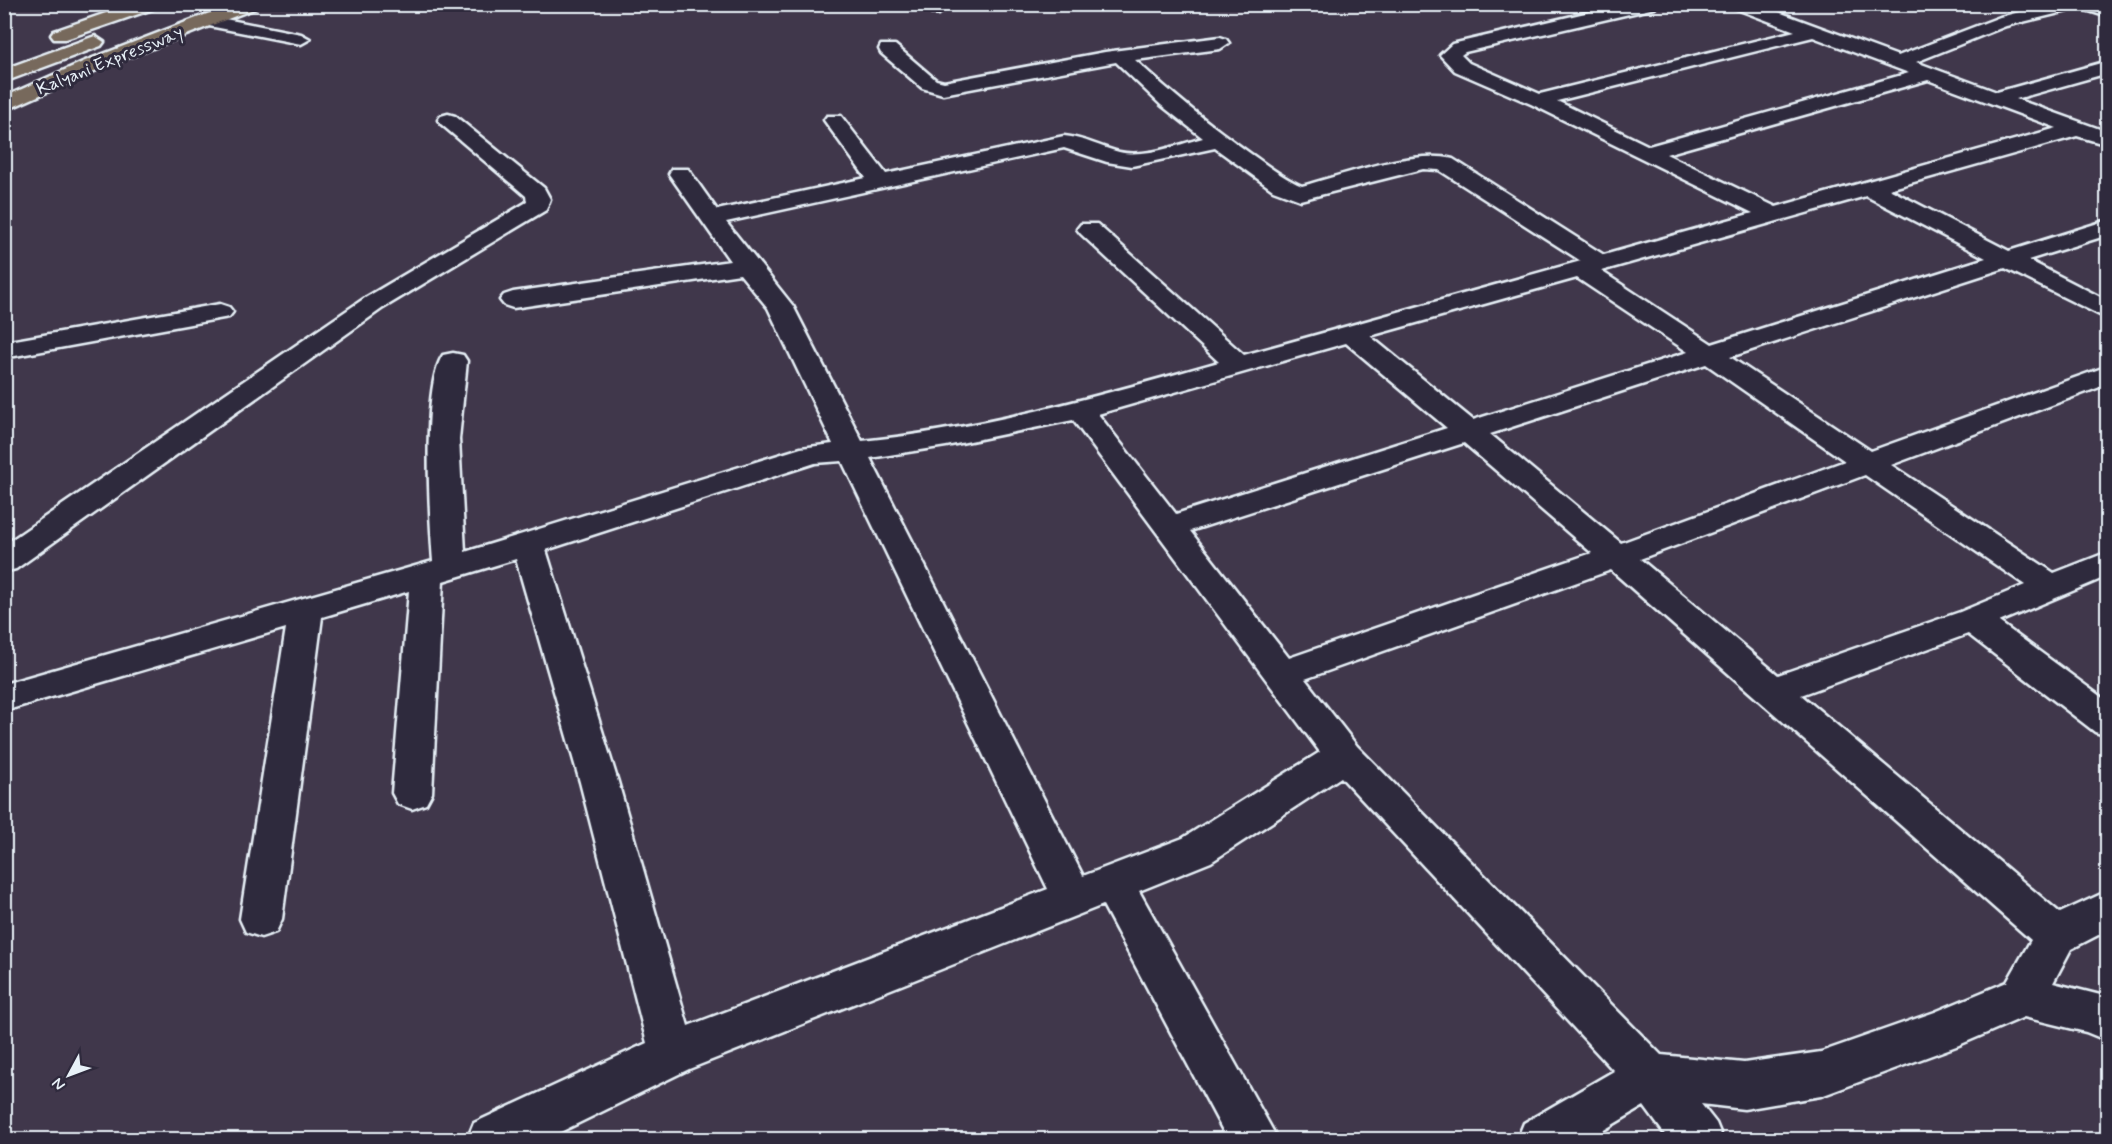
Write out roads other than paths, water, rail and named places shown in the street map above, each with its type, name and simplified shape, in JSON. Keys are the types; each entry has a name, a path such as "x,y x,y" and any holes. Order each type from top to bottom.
{"highway":[{"path":"4,89 224,4"},
{"name":"Kalyani Expressway","path":"4,105 92,65 250,4"},
{"path":"4,76 154,11"},
{"name":"Kalyani Expressway","path":"38,43 154,11"}],"street":[{"path":"1589,4 1611,13"},
{"path":"1650,4 1459,48 1449,56 1462,67 1538,100 1771,213"},
{"path":"1740,4 2108,139"},
{"path":"1898,63 2000,21 2075,4"},
{"path":"2085,4 2108,12"},
{"path":"210,21 301,39"},
{"path":"1538,100 1815,31"},
{"path":"888,49 929,84 943,88 1120,56 1220,44"},
{"path":"1120,56 1168,101 1219,141 1281,185 1300,194 1423,162 1445,164 1868,465 2053,588"},
{"path":"1996,99 2108,67"},
{"path":"1646,153 1928,74"},
{"path":"4,561 374,303 538,205 539,199 536,193 448,120"},
{"path":"834,120 881,183"},
{"path":"4,698 528,545 812,454 854,453 1080,410 1771,213 2078,129"},
{"path":"711,218 1064,142 1088,145 1108,155 1129,160 1219,141"},
{"path":"680,174 747,266 780,306 854,453 1093,890 1254,1140"},
{"path":"1867,187 2108,311"},
{"path":"1169,527 2108,227"},
{"path":"1089,229 1237,364"},
{"path":"513,300 747,266"},
{"path":"4,350 220,312"},
{"path":"1351,334 1616,556 2056,936"},
{"path":"412,793 438,571 443,485 443,428 453,361"},
{"path":"1281,674 1868,465 2108,374"},
{"path":"1080,410 1344,756 1650,1076 1699,1140"},
{"path":"528,545 599,782 673,1054"},
{"path":"1773,692 1972,620 2108,563"},
{"path":"261,919 306,609"},
{"path":"1972,620 2108,722"},
{"path":"491,1140 673,1054 1197,850 1344,756"},
{"path":"2023,996 2056,936 2108,909"},
{"path":"1541,1140 1650,1076 1743,1086 1821,1074 1943,1030 2023,996 2094,1013 2108,1020"}]}
